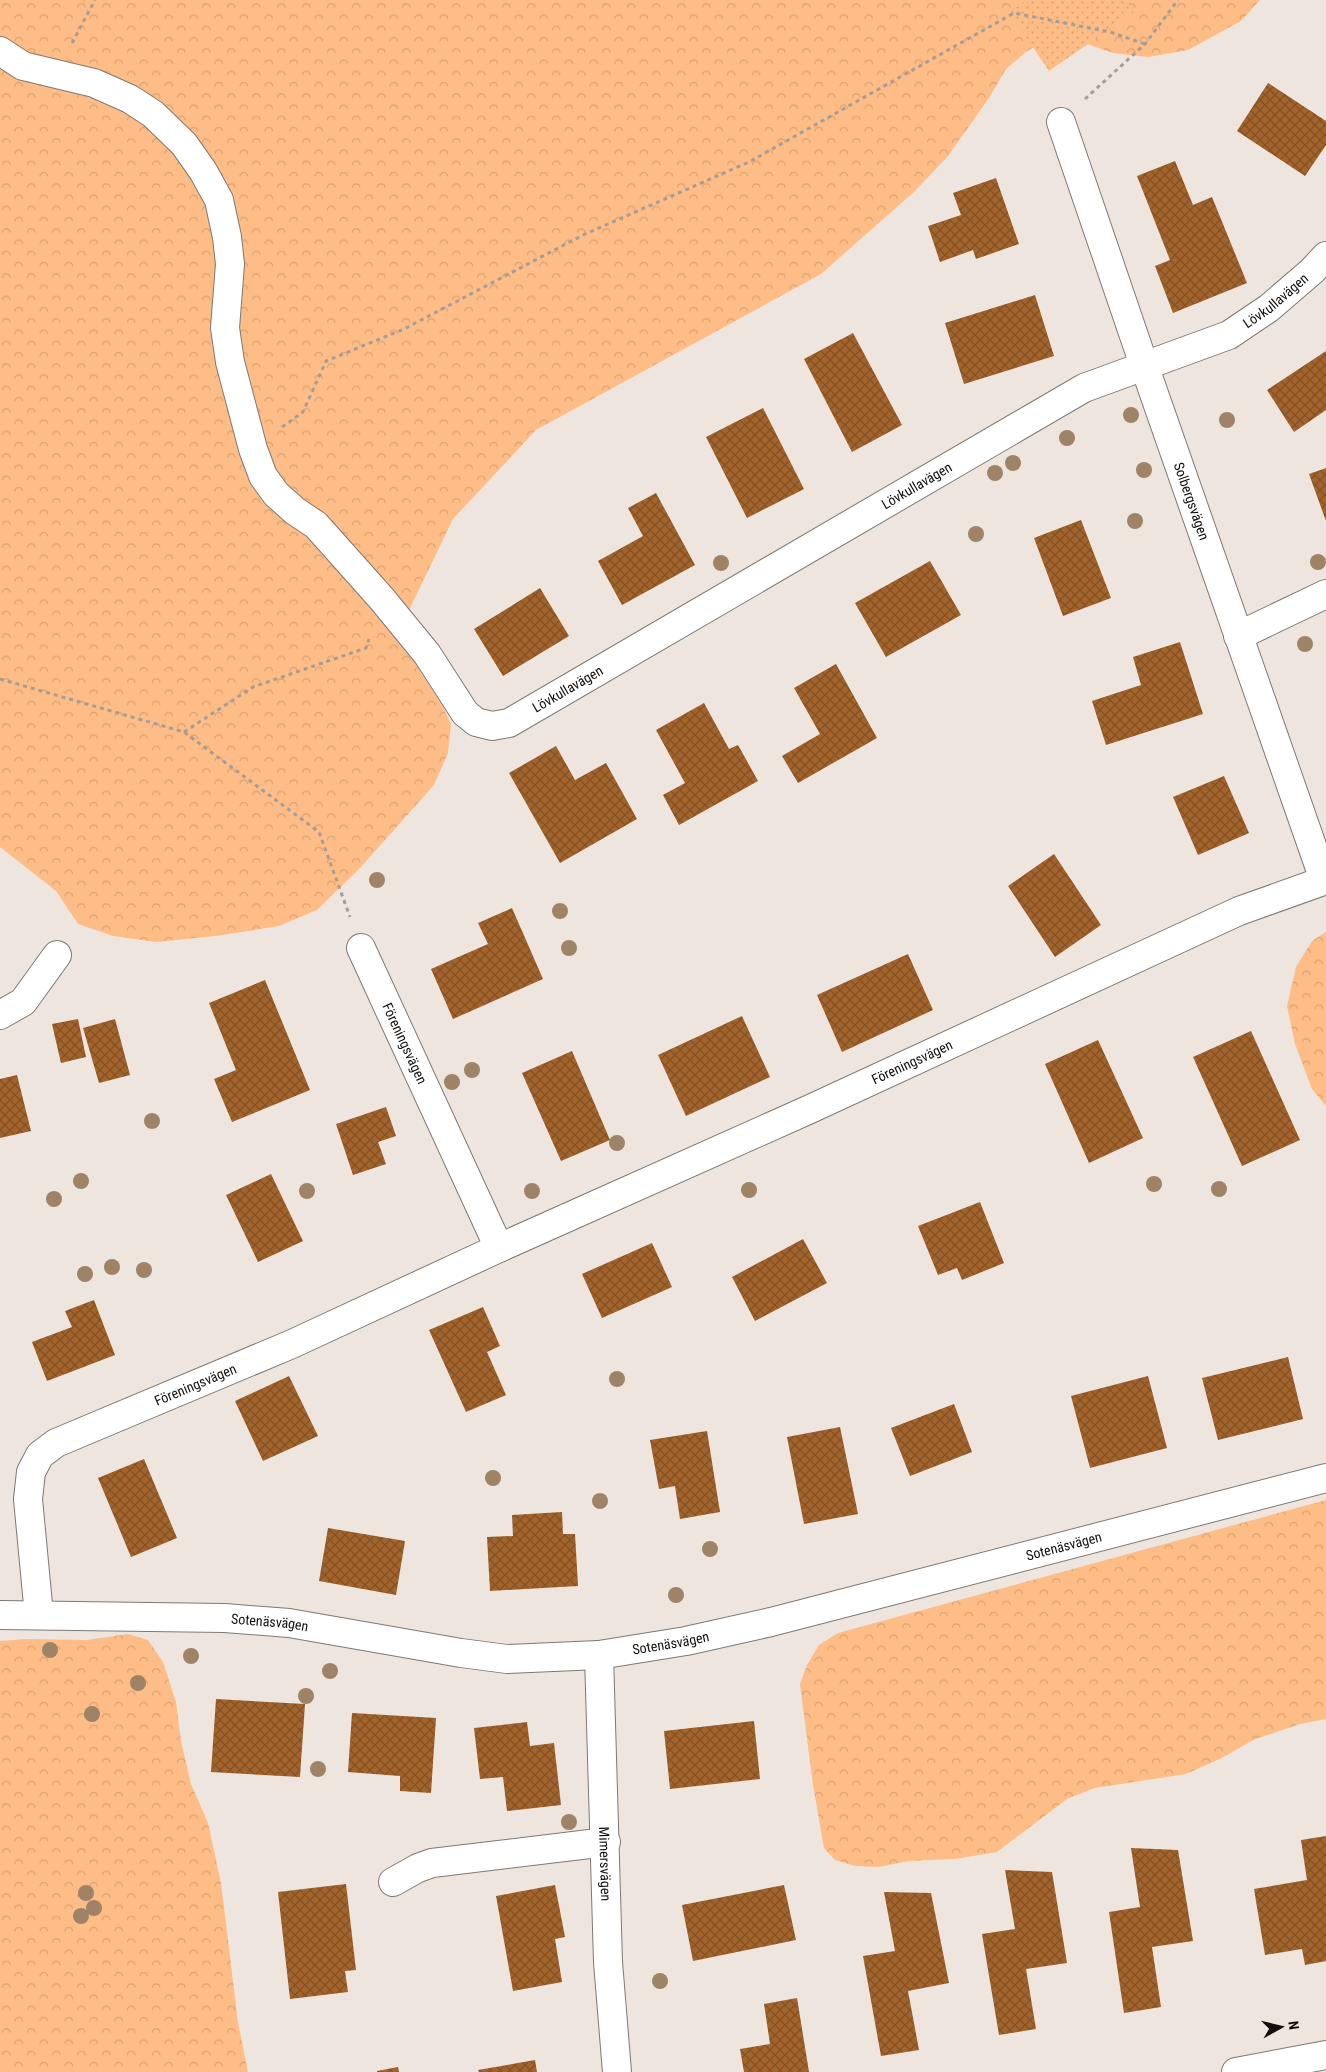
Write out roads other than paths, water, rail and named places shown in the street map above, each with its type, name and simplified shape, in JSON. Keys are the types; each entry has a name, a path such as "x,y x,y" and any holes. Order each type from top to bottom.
{"street":[{"name":"Lövkullavägen","path":"0,51 23,66 94,83 130,99 153,114 184,144 203,171 219,200 227,237 230,264 225,328 230,362 253,449 263,476 276,494 295,511 316,525 382,599 427,654 465,713 476,722 492,726 509,723 1084,388 1229,335 1270,308 1312,272 1326,256"},
{"name":"Solbergsvägen","path":"1061,122 1238,636 1325,880"},
{"path":"1238,636 1326,594"},
{"name":"Föreningsvägen","path":"38,1614 28,1499 31,1472 40,1455 56,1443 292,1344 498,1248 808,1110 1239,911 1325,880"},
{"name":"Föreningsvägen","path":"361,948 498,1248"},
{"path":"0,1016 23,1002 57,954"},
{"name":"Sotenäsvägen","path":"0,1614 234,1618 288,1623 461,1653 507,1659 598,1655 686,1640 771,1622 1326,1478"},
{"name":"Mimersvägen","path":"598,1655 606,1842 608,1962 617,2072"},
{"path":"393,1882 418,1868 432,1864 606,1842"},
{"path":"1236,2072 1326,2055"}]}
